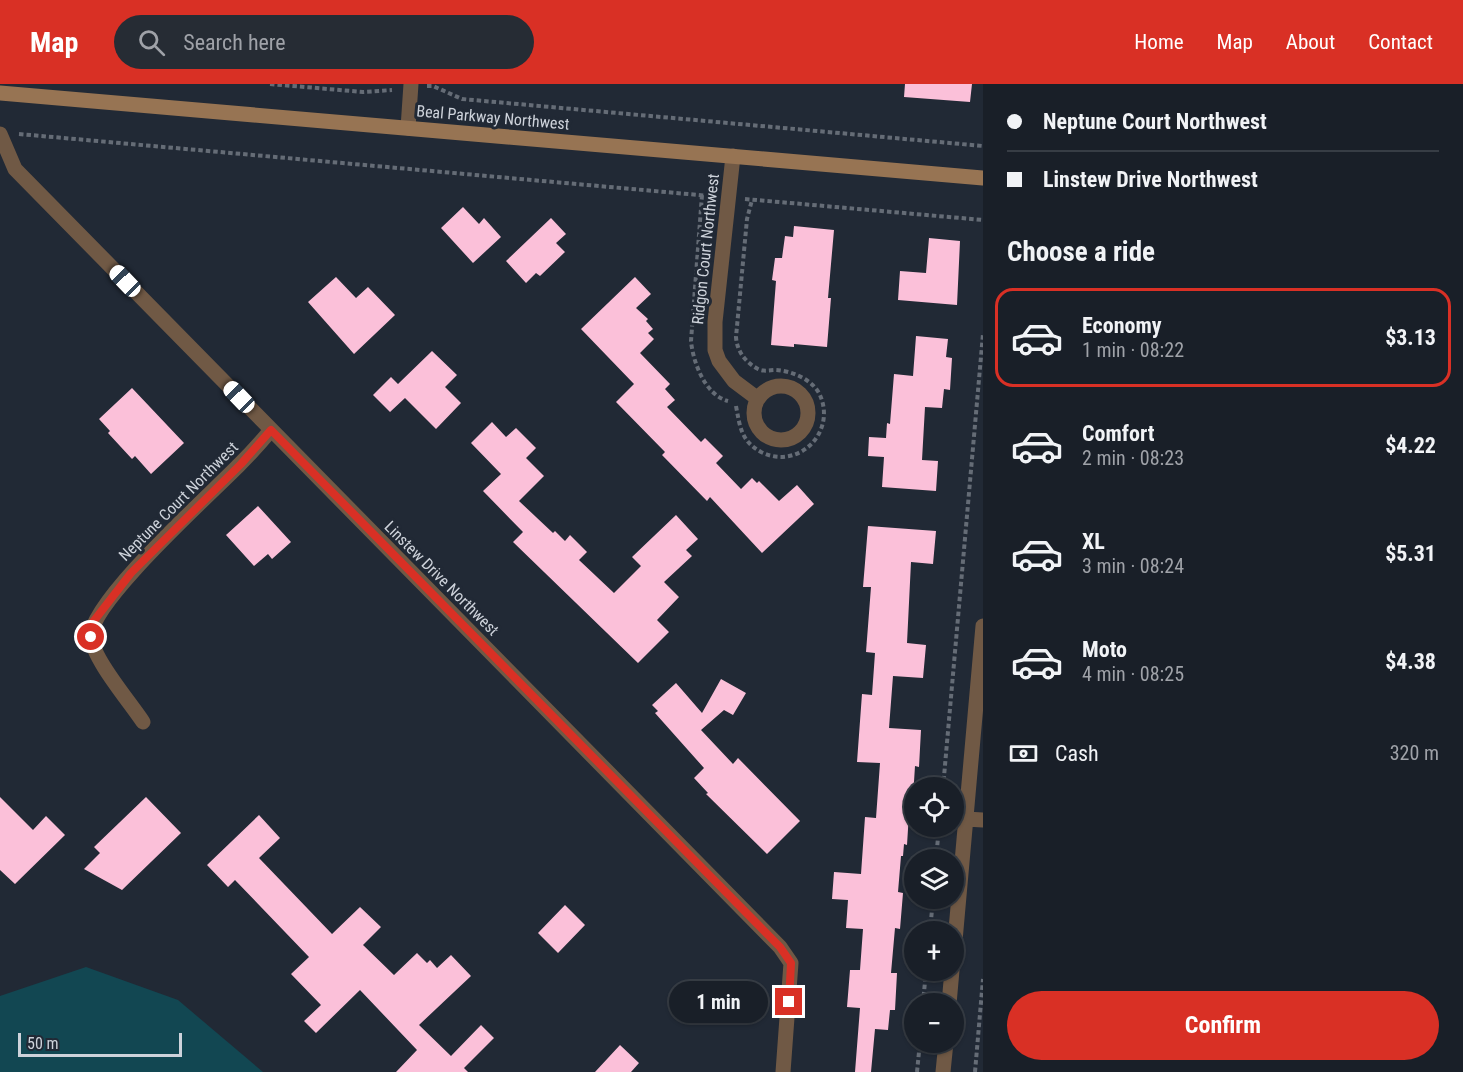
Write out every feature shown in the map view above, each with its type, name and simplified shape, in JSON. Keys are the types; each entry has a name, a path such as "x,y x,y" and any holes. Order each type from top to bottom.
{"main road":[{"name":"Beal Parkway Northwest","path":"0,93 983,178"}],"street":[{"path":"408,128 411,86"},
{"name":"Linstew Drive Northwest","path":"6,134 15,169 787,954 791,963 791,978 783,1072"},
{"name":"Ridgon Court Northwest","path":"733,156 715,322 715,350 726,371 758,399"},
{"name":"Neptune Court Northwest","path":"142,722 98,656 91,637 93,622 131,573 241,464 271,430"},
{"path":"957,921 983,626"},
{"path":"966,819 983,820"},
{"path":"943,1072 945,1053"}],"path":[{"path":"270,84 363,92 411,86 433,86 462,99 983,146"},
{"path":"6,134 983,220"},
{"path":"702,195 691,341 692,354 697,367 712,390 723,400 736,403 741,433 751,445 772,456 786,458 810,447 819,435 823,424 823,404 813,384 786,371 759,370 742,356 737,347 746,231 752,200"},
{"path":"944,777 983,334"},
{"path":"975,1072 983,979"},
{"path":"917,1072 919,1053"}],"water":[{"path":"86,967 178,1000 263,1072 0,1072 0,996"}],"building":[{"path":"905,84 972,84 970,102 904,97"},
{"path":"463,207 479,224 484,218 501,237 473,263 441,228"},
{"path":"551,218 566,234 556,243 565,252 540,276 536,273 526,283 506,261"},
{"path":"794,226 834,230 828,298 831,298 827,347 794,344 794,347 771,345 776,281 772,280 775,258 782,258 785,236 793,237"},
{"path":"929,238 960,241 957,305 898,300 900,271 926,273"},
{"path":"336,277 356,298 368,287 395,315 354,354 308,302"},
{"path":"635,277 651,294 636,308 648,319 646,321 653,329 648,333 654,339 640,353 670,384 665,389 675,400 667,407 701,442 705,438 723,456 716,463 741,489 752,478 757,483 759,481 779,501 797,485 814,504 762,553 710,497 707,501 662,455 665,452 616,402 634,384 581,329"},
{"path":"916,336 948,339 946,357 952,358 950,390 944,389 942,408 925,407 922,460 938,461 936,491 882,487 884,457 868,456 869,437 886,438 887,423 890,424 894,374 913,376"},
{"path":"432,351 457,375 445,387 461,403 436,429 405,398 390,412 373,395 391,377 398,384"},
{"path":"132,388 184,443 151,474 135,456 132,459 108,433 110,431 99,419"},
{"path":"492,422 506,437 516,428 536,448 526,458 544,476 519,501 553,533 555,531 565,541 570,535 587,552 579,560 614,593 641,566 632,557 676,515 698,539 686,550 692,556 664,582 679,597 657,620 669,632 638,663 513,542 523,532 483,491 501,474 471,443"},
{"path":"258,506 291,542 272,559 268,554 254,566 226,535"},
{"path":"868,526 936,531 933,564 911,562 907,643 926,645 923,678 893,676 889,728 921,730 919,767 915,766 914,777 904,777 904,837 908,837 907,845 904,844 903,856 901,856 898,892 903,893 900,929 895,928 891,973 897,973 895,1010 890,1010 888,1030 875,1029 871,1072 855,1072 860,1008 847,1007 850,970 860,970 863,929 846,928 848,900 832,899 834,872 861,874 865,817 876,818 880,763 857,762 862,694 872,695 875,653 866,652 871,587 863,587"},
{"path":"721,679 746,693 733,715 724,710 701,730 733,764 738,758 800,821 767,854 706,794 708,793 694,778 704,768 655,713 658,711 652,705 676,683 702,713"},
{"path":"0,797 33,830 46,816 65,835 15,884 0,870"},
{"path":"146,797 181,833 122,890 84,869 100,853 94,847"},
{"path":"259,815 280,838 259,858 332,934 360,907 381,927 363,945 394,975 417,953 427,963 430,960 437,968 451,955 471,976 419,1025 451,1056 481,1025 494,1038 464,1068 468,1072 396,1072 417,1050 360,990 316,1033 304,1021 321,1005 291,974 309,957 235,880 228,887 207,865"},
{"path":"565,905 585,925 558,953 538,933"},
{"path":"620,1045 639,1063 631,1072 595,1072"}],"route":[{"path":"91,637 93,622 131,573 241,464 271,430 787,954 791,963 789,1002"}]}
